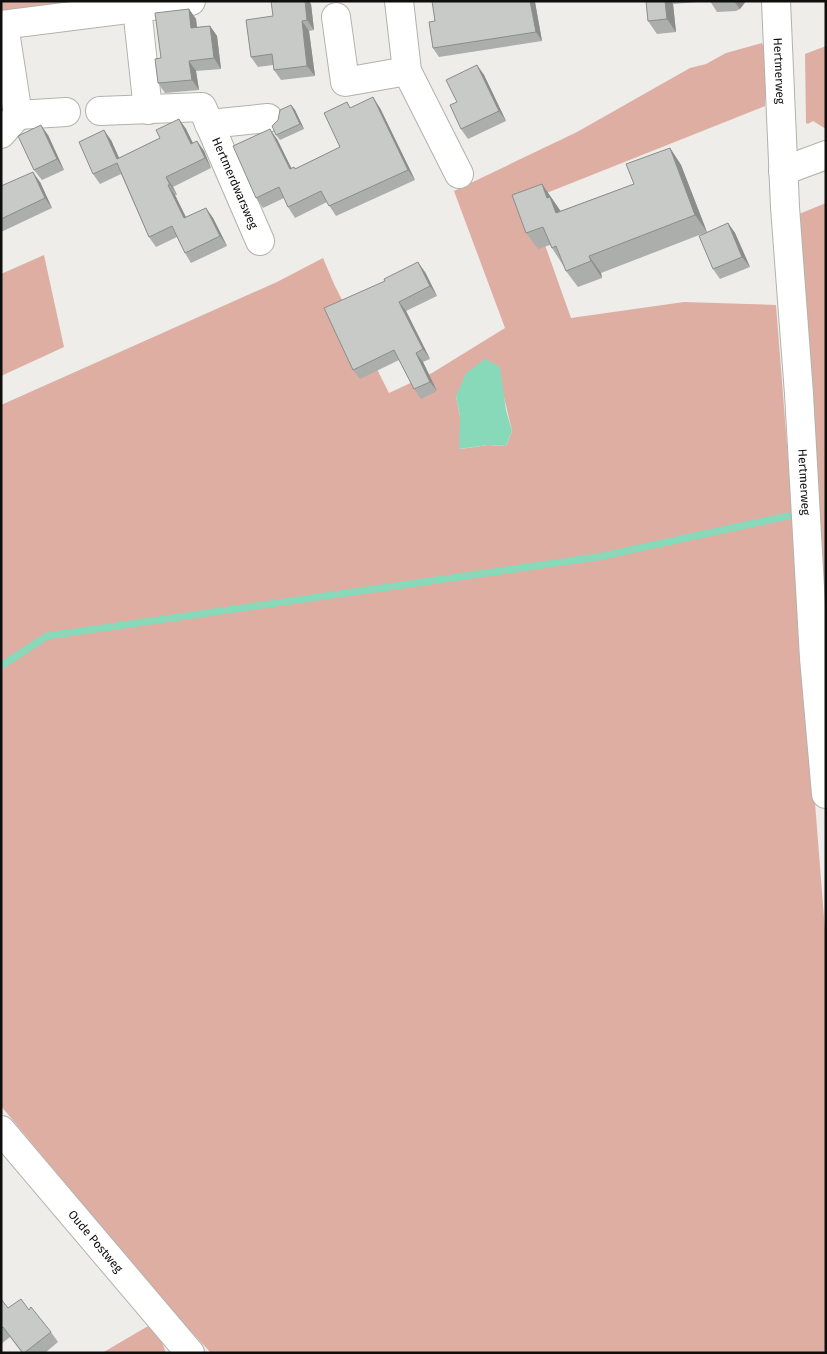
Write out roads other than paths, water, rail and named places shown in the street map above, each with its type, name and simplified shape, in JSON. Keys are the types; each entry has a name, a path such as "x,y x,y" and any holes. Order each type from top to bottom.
{"street":[{"path":"66,112 10,124 3,25 191,1"},
{"path":"399,1 407,71 459,174"},
{"name":"Hertmerweg","path":"776,1 779,33 783,172 799,394 814,658 826,794"},
{"path":"138,8 148,110"},
{"path":"336,17 345,82 407,71"},
{"name":"Hertmerdwarsweg","path":"100,111 202,107 260,241"},
{"name":"Hertmerdwarsweg","path":"209,124 268,118"},
{"path":"783,172 826,155"},
{"name":"Oude Postweg","path":"1,1130 190,1353"}],"waterway":[{"path":"1,666 47,636 598,557 788,516"}]}
